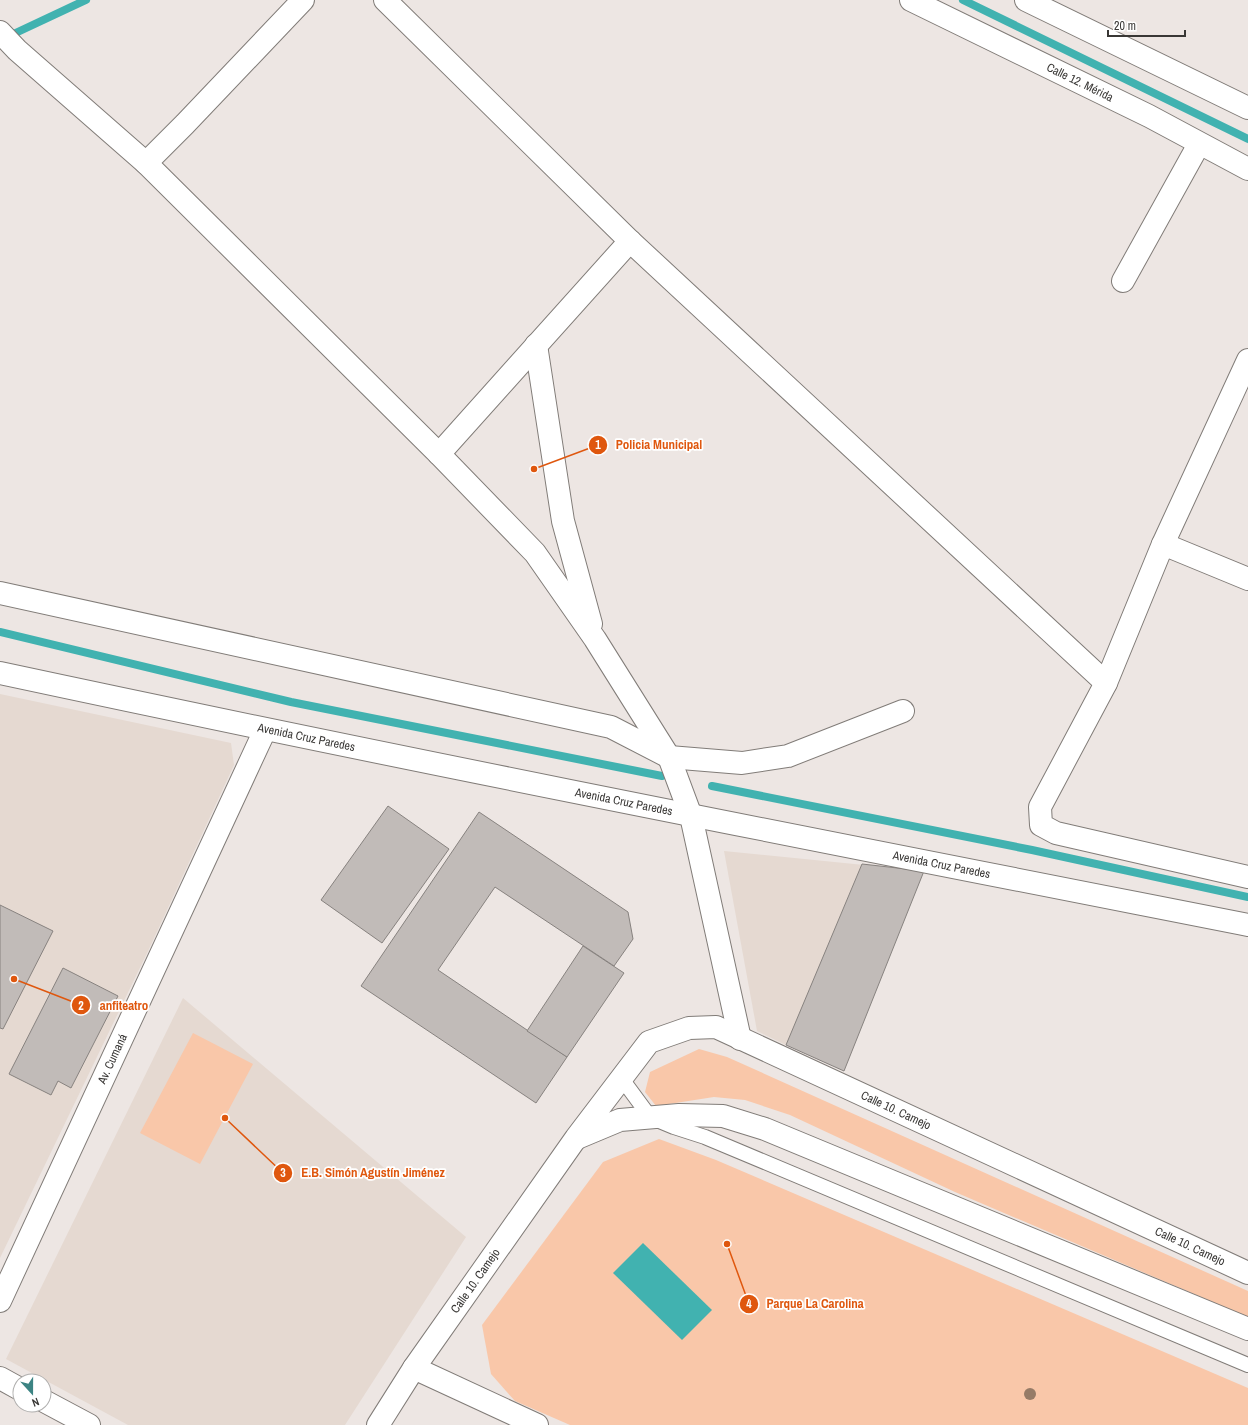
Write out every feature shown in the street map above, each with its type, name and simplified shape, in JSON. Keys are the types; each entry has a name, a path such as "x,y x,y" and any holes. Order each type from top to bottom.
{"street":[{"path":"146,163 303,0"},
{"path":"385,0 630,241 1106,683"},
{"name":"Calle 12. Mérida","path":"911,0 1149,116 1248,169"},
{"path":"1026,0 1248,108"},
{"path":"0,32 9,54 146,163 439,454 534,553 595,639 669,757 691,816 740,1039"},
{"path":"1123,281 1199,144"},
{"path":"439,454 630,241"},
{"path":"536,346 563,521 595,639"},
{"path":"1248,360 1163,544 1106,683 1040,807 1041,825 1056,833 1248,877"},
{"path":"1163,544 1248,579"},
{"path":"0,593 611,728 669,757 742,763 788,756 903,711"},
{"name":"Avenida Cruz Paredes","path":"0,673 265,730 691,816 1248,925"},
{"name":"Av. Cumaná","path":"0,1301 265,730"},
{"name":"Calle 10. Camejo","path":"378,1425 414,1368 576,1138 649,1042 690,1028 716,1027 1248,1272"},
{"path":"576,1138 620,1120 679,1115 723,1116 765,1129 1248,1329"},
{"path":"414,1368 537,1425"},
{"path":"0,1378 12,1385"},
{"path":"52,1405 89,1425"}],"lane":[{"path":"622,1078 650,1117 705,1137 1248,1365"}],"shaded area":[{"path":"0,694 231,743 234,765 149,949 0,1258"},
{"path":"724,851 924,871 786,1045 757,1031"},
{"path":"183,998 466,1237 345,1425 128,1425 52,1384 52,1373 32,1373 6,1359"},
{"path":"193,1033 253,1064 200,1164 140,1133"},
{"path":"699,1049 727,1057 1248,1291 1248,1317 955,1192 790,1115 745,1100 714,1097 656,1106 645,1092 650,1072"},
{"path":"659,1139 716,1160 1248,1388 1248,1425 570,1425 515,1401 491,1374 482,1325 603,1162"}],"water":[{"path":"643,1243 712,1310 682,1340 613,1273"}],"building":[{"path":"388,806 449,849 382,943 321,900"},
{"path":"479,812 628,912 633,939 614,966 495,887 438,970 567,1057 536,1103 361,986"},
{"path":"862,864 924,871 844,1071 786,1045"},
{"path":"0,905 53,931 3,1029 0,1028"},
{"path":"583,946 624,973 567,1057 527,1031"},
{"path":"63,968 118,996 71,1088 58,1081 51,1095 9,1074"}],"waterway":[{"path":"7,37 86,0"},
{"path":"963,0 1248,139"},
{"path":"0,632 291,702 662,776"},
{"path":"712,786 1032,850 1248,897"}],"place":[{"name":"Policia Municipal","path":"534,469"},
{"name":"anfiteatro","path":"14,979"},
{"name":"E.B. Simón Agustín Jiménez","path":"225,1118"},
{"name":"Parque La Carolina","path":"727,1244"}]}
